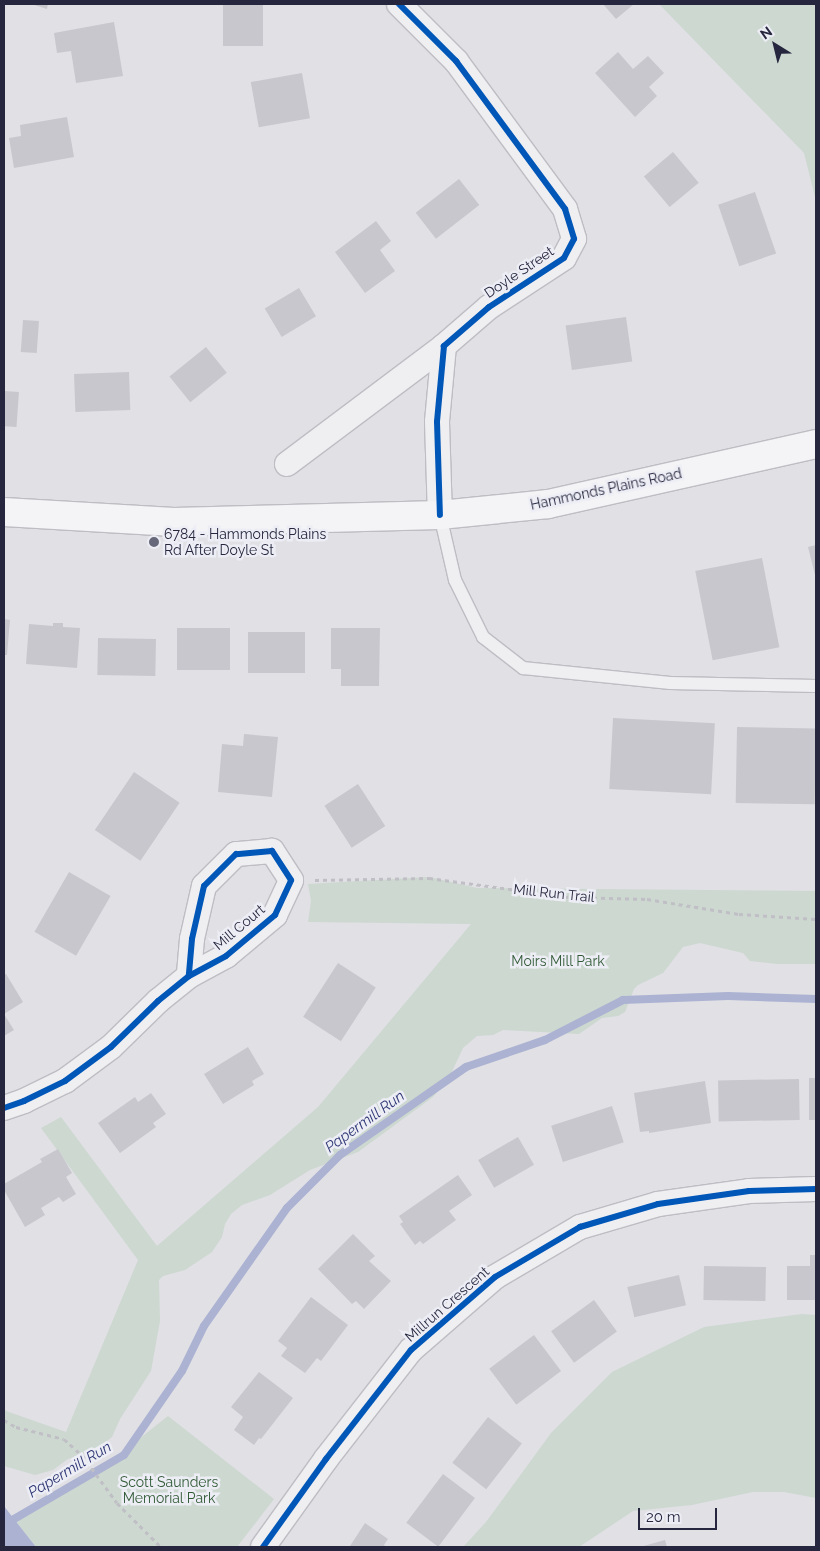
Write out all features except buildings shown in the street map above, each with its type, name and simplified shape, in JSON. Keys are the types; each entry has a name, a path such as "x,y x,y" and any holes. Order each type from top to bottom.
{"main road":[{"name":"Hammonds Plains Road","path":"4,512 174,522 440,515 548,504 816,444"}],"street":[{"name":"Doyle Street","path":"287,464 444,346 489,307 564,258 574,239 565,208 456,61 399,4"},
{"path":"440,515 437,422 444,346"},
{"name":"Mill Court","path":"4,1108 24,1101 65,1081 111,1048 158,1001 189,976 226,956 275,915 291,880 272,851 236,854 204,886 192,938 189,976"},
{"name":"Millrun Crescent","path":"263,1547 326,1459 411,1350 496,1277 580,1227 658,1204 749,1191 816,1189"}],"lane":[{"path":"440,515 455,580 483,637 523,668 670,683 816,686"}],"path":[{"path":"4,1420 16,1427 64,1439 82,1455 116,1503 160,1547"}],"green space":[{"path":"659,4 816,4 816,201 804,153"},
{"name":"Moirs Mill Park","path":"429,877 477,888 816,891 816,964 777,964 750,961 743,953 700,943 683,947 663,973 638,985 634,989 625,1012 618,1016 602,1018 579,1034 503,1030 493,1035 477,1036 463,1048 449,1078 433,1097 358,1152 310,1170 270,1195 242,1205 231,1214 225,1224 222,1237 212,1252 185,1270 163,1276 159,1280 160,1321 151,1371 120,1419 112,1437 95,1450 68,1459 53,1470 35,1475 4,1466 4,1408 6,1411 66,1432 138,1260 41,1128 61,1117 157,1246 318,1107 471,924 308,922 311,901 308,884"},
{"path":"802,1314 816,1315 816,1498 784,1492 753,1492 692,1505 633,1511 579,1547 463,1547 486,1522 551,1433 612,1372 704,1327"},
{"name":"Scott Saunders Memorial Park","path":"168,1416 274,1499 237,1547 36,1547 14,1519 21,1515 23,1511 87,1480"}],"water":[{"path":"4,1506 14,1519 36,1547 4,1547"}],"waterway":[{"name":"Papermill Run","path":"14,1519 124,1455 182,1371 204,1326 287,1208 340,1155 466,1067 545,1040 623,1000 728,996 816,999"}],"cycle path":[{"path":"399,4 456,61 565,209 574,239 564,258 489,307 444,346 437,422 440,515"},
{"path":"4,1108 24,1101 65,1081 111,1047 158,1001 189,976 226,956 275,915 291,880 272,851 236,854 204,886 192,939 189,976"},
{"path":"263,1547 326,1459 411,1350 495,1277 580,1227 658,1204 749,1191 816,1189"}],"place":[{"name":"6784 - Hammonds Plains Rd After Doyle St","path":"154,542"}]}
